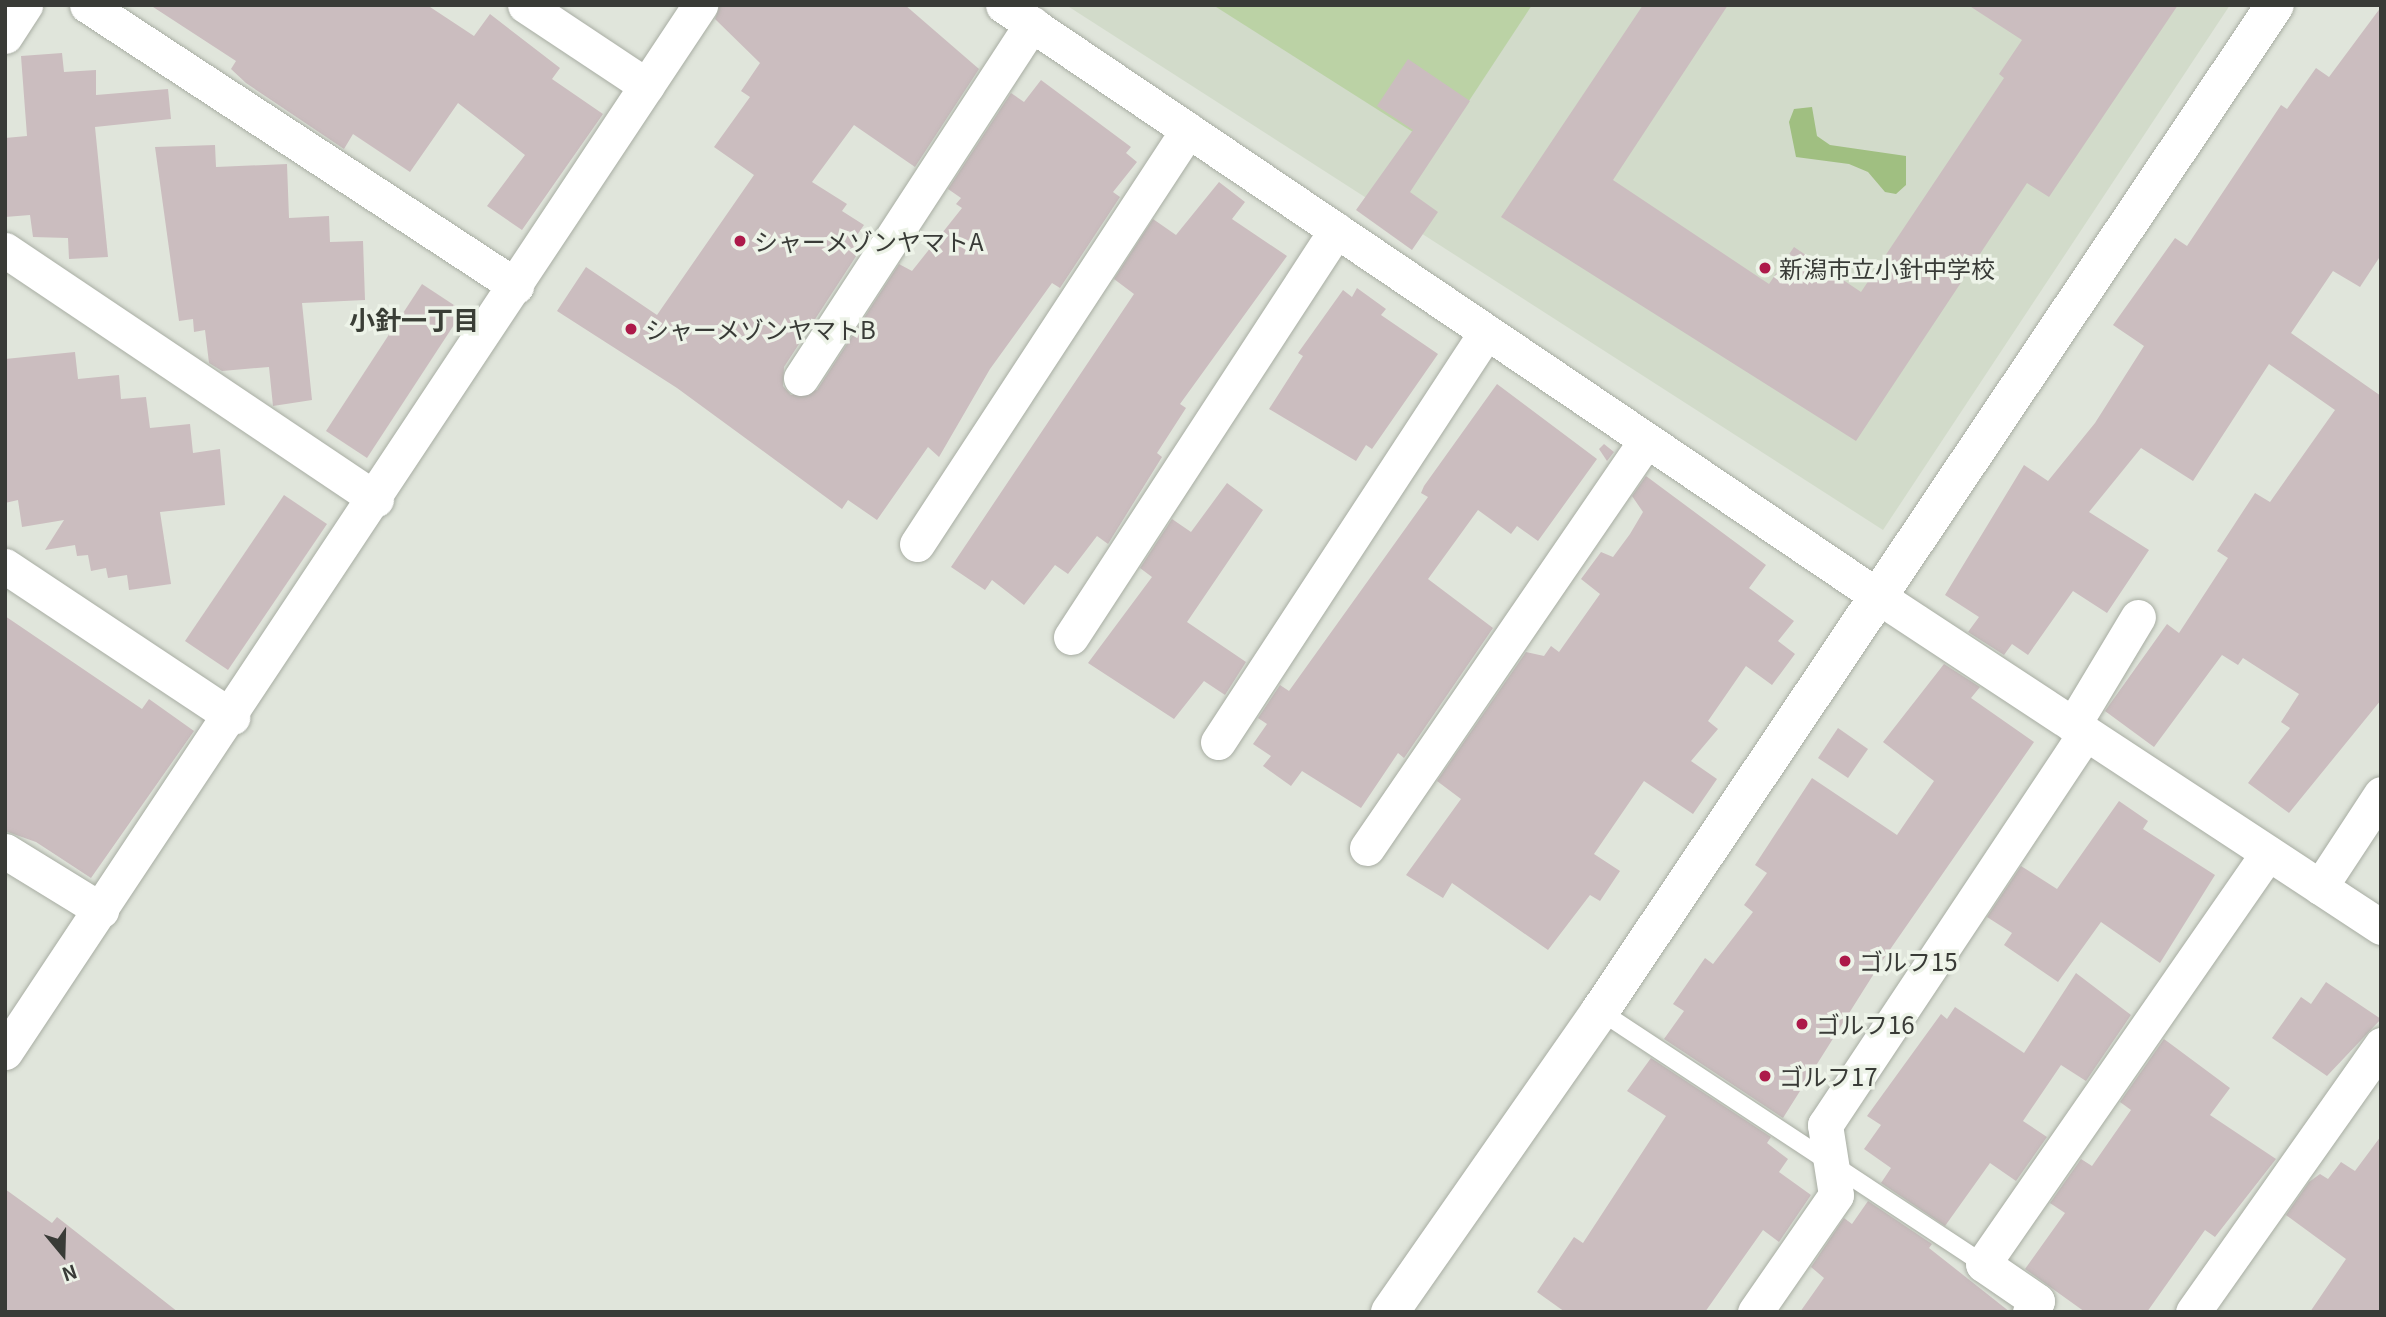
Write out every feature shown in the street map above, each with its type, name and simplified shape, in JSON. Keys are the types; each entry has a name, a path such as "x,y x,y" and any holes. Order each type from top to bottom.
{"street":[{"path":"5,36 25,5"},
{"path":"87,5 516,286"},
{"path":"525,5 647,86"},
{"path":"5,1052 232,718 700,5"},
{"path":"1003,5 1879,597 2381,927"},
{"path":"1390,1312 1600,1011 2275,5"},
{"path":"801,378 1032,24"},
{"path":"917,544 1188,130"},
{"path":"1071,637 1336,230"},
{"path":"5,250 376,499"},
{"path":"1218,742 1486,332"},
{"path":"1367,848 1646,440"},
{"path":"5,566 232,718"},
{"path":"1755,1312 1836,1195 1825,1125 2079,729 2138,617"},
{"path":"2320,887 2381,794"},
{"path":"5,850 101,910"},
{"path":"2030,1312 2037,1301 1983,1264 2268,853"},
{"path":"2193,1312 2381,1045"}],"lane":[{"path":"1600,1011 1983,1264"}],"shaded area":[{"name":"新潟市立小針中学校","path":"1066,5 2230,5 1883,530"},
{"path":"1213,5 1532,5 1438,148"},
{"path":"1812,107 1817,136 1830,145 1906,156 1906,185 1896,194 1885,192 1868,172 1849,164 1796,157 1789,122 1794,109"}],"building":[{"path":"150,5 427,5 474,36 490,14 560,68 552,79 603,114 522,230 487,206 525,155 458,103 410,172 353,134 344,149 246,83 231,69 236,61"},
{"path":"720,5 905,5 979,69 915,167 854,125 812,182 847,204 842,211 864,225 855,238 864,244 784,367 783,386 791,395 817,390 899,264 912,271 962,208 956,204 961,198 948,189 1011,93 1024,102 1041,80 1131,147 1126,153 1137,162 1113,192 1120,197 1060,288 1052,283 990,369 939,457 928,447 877,520 848,500 842,509 677,388 557,311 586,267 657,315 754,175 714,147 750,97 741,91 760,63 715,19"},
{"path":"1643,5 1728,5 1613,180 1769,284 1794,247 1861,292 2004,78 1999,74 2022,40 1968,5 2178,5 2049,197 2027,183 1856,441 1501,217"},
{"path":"2381,7 2381,255 2360,287 2333,271 2291,333 2381,396 2381,700 2289,813 2248,783 2290,728 2281,722 2299,694 2243,658 2238,665 2222,655 2154,747 2105,711 2167,624 2179,633 2228,558 2217,551 2255,493 2270,502 2335,410 2269,364 2193,481 2141,448 2089,512 2149,550 2107,613 2073,591 2028,655 2012,644 2004,655 1968,632 1979,617 1945,595 2024,465 2048,481 2095,423 2144,346 2113,325 2175,238 2187,246 2281,105 2287,109 2316,68 2329,77"},
{"path":"62,53 64,72 96,70 96,95 168,89 171,119 95,127 108,257 69,259 68,238 33,237 30,215 5,217 5,138 27,136 21,56"},
{"path":"1408,59 1470,101 1410,192 1438,212 1412,250 1356,210 1413,130 1377,106"},
{"path":"215,145 216,167 287,164 289,218 329,216 330,242 363,241 365,300 302,303 312,400 273,406 269,367 222,371 209,363 205,330 194,332 193,319 179,321 155,147"},
{"path":"1219,182 1245,202 1232,219 1287,256 1180,404 1186,408 1157,453 1162,457 1108,544 1097,536 1068,574 1055,565 1024,605 992,580 985,590 951,567 1134,294 1114,279 1153,219 1176,235"},
{"path":"422,284 463,311 367,458 326,431"},
{"path":"1357,288 1386,309 1381,315 1438,354 1372,449 1366,445 1356,461 1269,409 1303,356 1298,353 1343,290 1352,297"},
{"path":"75,352 78,379 119,375 121,399 146,397 150,428 190,424 193,453 220,449 225,505 160,512 171,584 129,590 127,575 108,578 106,568 91,571 88,555 77,556 75,545 45,550 64,520 22,527 18,500 5,503 5,359"},
{"path":"1497,384 1597,459 1538,541 1517,526 1511,534 1478,510 1428,579 1493,628 1404,758 1398,753 1361,808 1302,771 1291,786 1263,766 1271,756 1253,744 1267,724 1258,718 1280,685 1289,691 1428,497 1421,493 1424,486"},
{"path":"1604,444 1614,452 1607,461 1599,449"},
{"path":"1646,476 1766,565 1749,588 1794,621 1778,641 1795,654 1772,685 1746,666 1708,721 1718,729 1691,761 1717,779 1693,814 1644,781 1594,854 1620,871 1600,901 1590,895 1548,950 1452,883 1443,898 1406,875 1461,799 1437,781 1526,652 1544,656 1551,646 1559,652 1600,594 1581,579 1601,552 1613,557 1630,534 1643,512 1632,496"},
{"path":"1227,483 1263,510 1187,622 1246,662 1225,695 1204,681 1174,719 1088,663 1152,577 1140,568 1172,519 1191,532"},
{"path":"284,495 327,524 228,670 185,641"},
{"path":"5,616 142,709 149,699 194,731 91,878 36,842 5,831"},
{"path":"1944,664 1980,687 1971,698 2034,742 1880,964 1783,1118 1664,1039 1684,1011 1673,1004 1705,958 1713,964 1753,912 1744,905 1767,873 1755,865 1812,778 1897,835 1934,781 1883,742"},
{"path":"1838,728 1868,749 1848,778 1818,758"},
{"path":"2119,801 2148,821 2143,829 2215,875 2160,963 2101,922 2058,982 2004,945 2012,933 1987,917 2021,866 2057,889"},
{"path":"2076,973 2131,1015 2086,1081 2061,1065 2023,1121 2047,1137 2016,1181 1990,1163 1945,1226 1881,1183 1891,1168 1864,1149 1881,1125 1867,1116 1941,1014 1947,1019 1955,1007 2024,1053"},
{"path":"2326,982 2381,1019 2327,1076 2272,1038 2301,997 2311,1004"},
{"path":"2164,1039 2230,1088 2210,1115 2276,1159 2215,1237 2205,1230 2147,1312 2085,1312 2025,1269 2065,1213 2050,1203 2081,1159 2092,1166 2131,1110 2120,1102"},
{"path":"1651,1058 1771,1137 1767,1143 1788,1159 1779,1172 1811,1195 1779,1242 1763,1230 1705,1312 1565,1312 1537,1292 1574,1237 1583,1243 1666,1116 1627,1091"},
{"path":"2381,1136 2381,1312 2310,1312 2346,1259 2286,1215 2309,1182 2320,1174 2328,1179 2341,1162 2355,1171"},
{"path":"5,1189 52,1223 57,1217 178,1312 5,1312"},
{"path":"1868,1201 1932,1244 1929,1248 2010,1312 1800,1312 1824,1278 1811,1267 1844,1218 1852,1224"}],"place":[{"name":"シャーメゾンヤマトA","path":"740,241"},
{"name":"新潟市立小針中学校","path":"1765,268"},
{"name":"シャーメゾンヤマトB","path":"631,329"},
{"name":"ゴルフ15","path":"1845,961"},
{"name":"ゴルフ16","path":"1802,1024"},
{"name":"ゴルフ17","path":"1765,1076"}],"district":[{"name":"小針一丁目","path":"414,319"}]}
